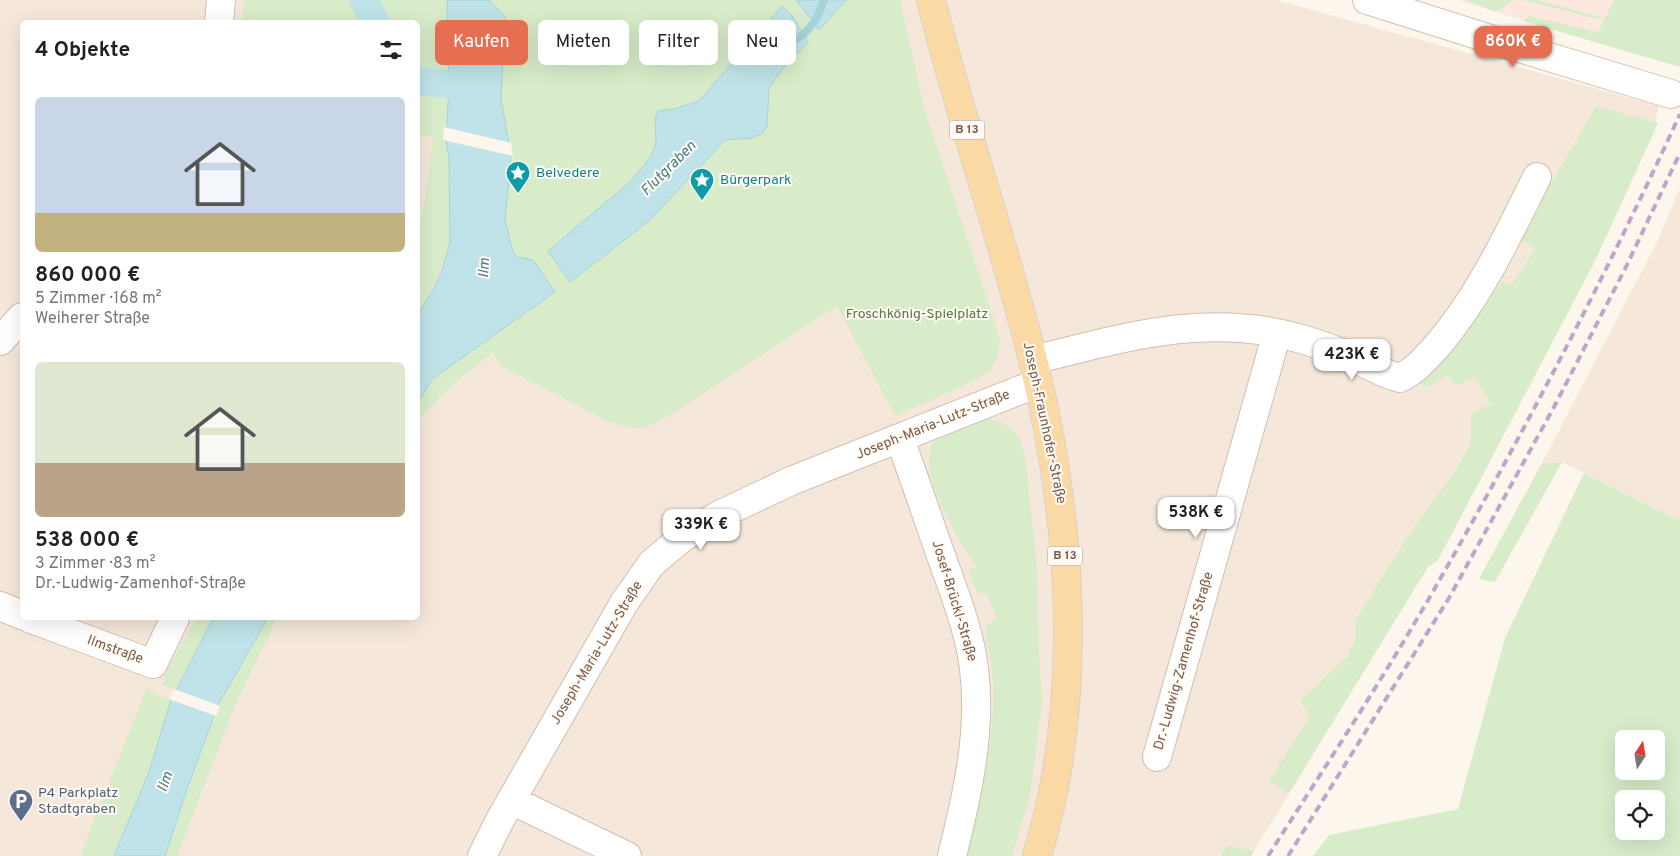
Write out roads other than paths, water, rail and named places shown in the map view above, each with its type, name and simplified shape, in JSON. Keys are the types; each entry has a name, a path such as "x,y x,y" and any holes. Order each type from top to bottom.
{"main road":[{"name":"Joseph-Fraunhofer-Straße","path":"931,0 956,96 981,174 1036,372 1059,491 1067,597 1066,674 1061,738 1050,809 1037,856"}],"street":[{"path":"219,20 221,0"},
{"path":"1368,0 1671,94"},
{"path":"1036,372 1102,343 1172,330 1228,326 1277,333 1305,340 1340,352 1391,376 1400,378 1408,375 1441,342 1466,308 1494,261 1537,177"},
{"path":"0,341 20,319"},
{"name":"Dr.-Ludwig-Zamenhof-Straße","path":"1157,757 1277,333"},
{"name":"Joseph-Maria-Lutz-Straße","path":"482,856 624,603 652,563 682,538 718,516 791,481 900,439 1036,372"},
{"name":"Josef-Brückl-Straße","path":"900,439 956,597 974,669 976,704 974,742 962,814 952,856"},
{"path":"0,606 20,614"},
{"name":"Ilmstraße","path":"34,620 153,664 175,620"},
{"path":"512,800 626,856"}],"water":[{"path":"447,0 489,0 505,17 505,20 447,20"},
{"path":"796,0 846,0 819,30"},
{"path":"782,6 794,20 770,20"},
{"path":"796,22 808,42 796,55"},
{"name":"Ilm","path":"449,65 503,65 501,99 511,156 505,220 513,253 518,257 533,260 555,292 432,379 420,400 420,311 434,288 442,270 450,243 449,159 446,141"},
{"path":"730,65 787,65 769,88 767,126 762,134 752,138 725,140 649,221 570,282 548,251 630,182 650,158 656,143 655,119 658,111 674,109 699,101"},
{"name":"Ilm","path":"212,620 267,620 218,705 165,856 114,856 149,772 171,700"}],"waterway":[{"path":"363,0 375,20"},
{"name":"Flutgraben","path":"797,39 814,22 824,0"},
{"path":"420,81 471,87"}],"railway":[{"path":"1268,856 1395,656 1468,530 1563,354 1623,235 1680,114"},
{"path":"1288,856 1449,598 1554,407 1626,267 1680,153"}],"place":[{"name":"Belvedere","path":"518,194"},
{"name":"Bürgerpark","path":"702,201"},
{"name":"P4 Parkplatz Stadtgraben","path":"21,822"}],"park label":[{"name":"Froschkönig-Spielplatz","path":"917,314"}]}
